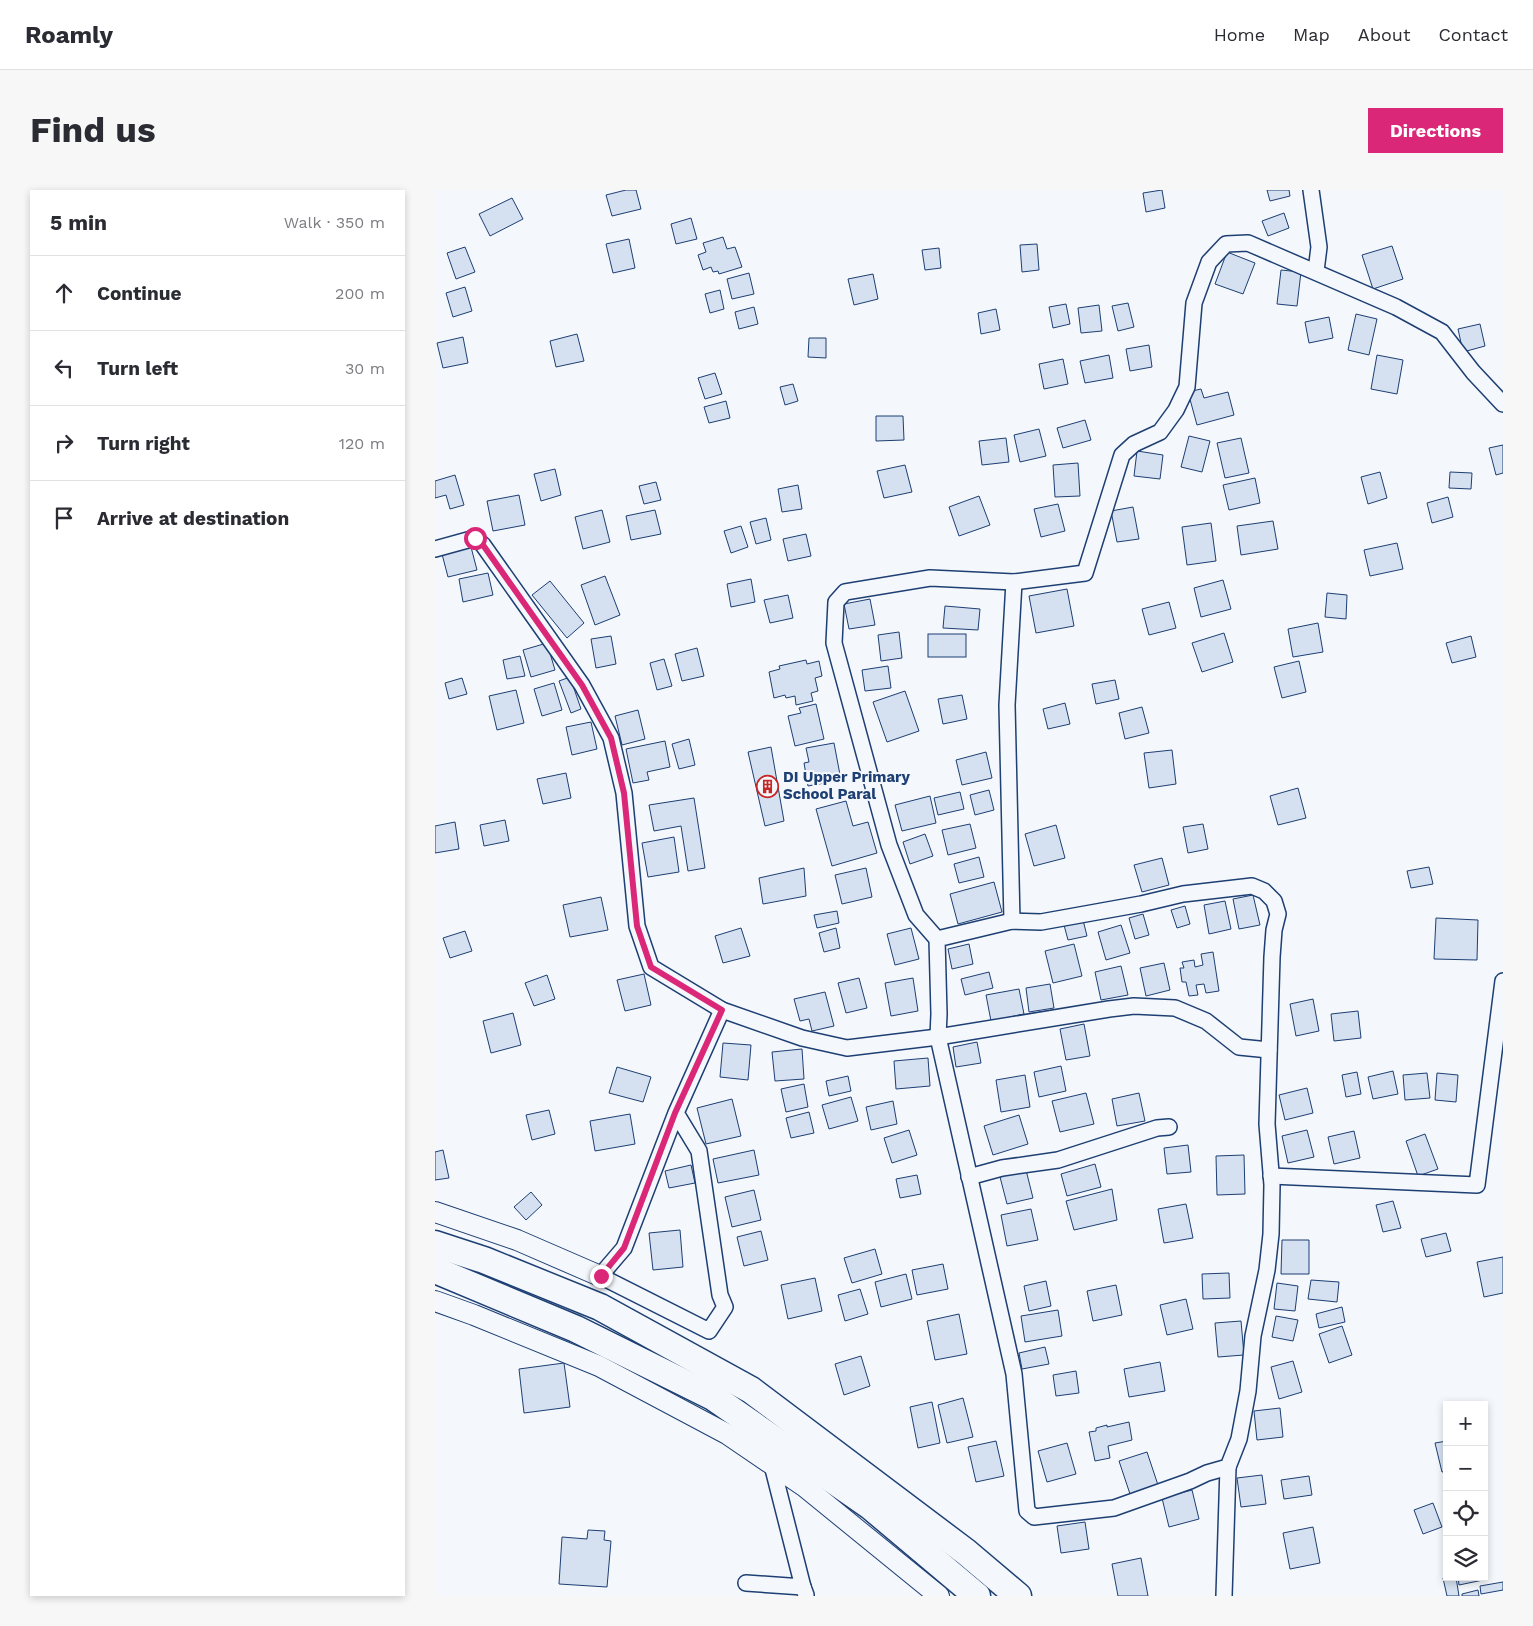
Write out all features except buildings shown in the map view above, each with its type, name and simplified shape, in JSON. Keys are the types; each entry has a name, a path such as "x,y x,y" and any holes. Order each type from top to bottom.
{"highway":[{"path":"435,1244 483,1260 600,1307 751,1390 966,1552 1018,1596"},
{"path":"435,1270 576,1329 713,1397 870,1506 977,1596"}],"street":[{"path":"1311,190 1319,247 1316,271"},
{"path":"1228,1467 1114,1508 1034,1517 1027,1510 1014,1374 937,1036 939,1014 937,939 916,914 889,845 834,642 836,602 845,592 930,578 1013,582 1085,573 1122,455 1133,444 1160,432 1176,410 1187,387 1194,303 1209,262 1226,244 1248,243 1396,307 1442,332 1473,372 1503,404"},
{"path":"435,550 475,538 483,545 582,685 611,738 624,793 637,926 651,967 722,1010 801,1038 847,1048 1109,1009 1134,1006 1175,1008 1206,1020 1223,1036 1239,1047 1269,1050"},
{"path":"1012,920 1007,705 1013,582"},
{"path":"937,939 1012,920 1041,922 1141,904 1183,894 1220,889 1252,886 1264,891 1274,901 1278,914 1274,930 1272,957 1267,1124 1271,1176 1271,1234 1267,1270 1253,1336 1248,1391 1239,1439 1228,1467 1223,1596"},
{"path":"1271,1176 1477,1186 1503,981"},
{"path":"601,1276 624,1248 675,1113 722,1010"},
{"path":"435,1212 517,1240 601,1276 709,1331 725,1308 719,1295 699,1151 675,1113"},
{"path":"969,1177 1002,1168 1058,1160 1169,1126"},
{"path":"435,1301 599,1366 727,1434 805,1487 939,1596"},
{"path":"746,1583 805,1591 772,1465"}],"place":[{"name":"DI Upper Primary School Paral","path":"767,786"}],"route":[{"path":"475,538 483,545 582,685 611,738 624,793 637,926 651,967 722,1010 675,1113 624,1248 601,1276"}]}
